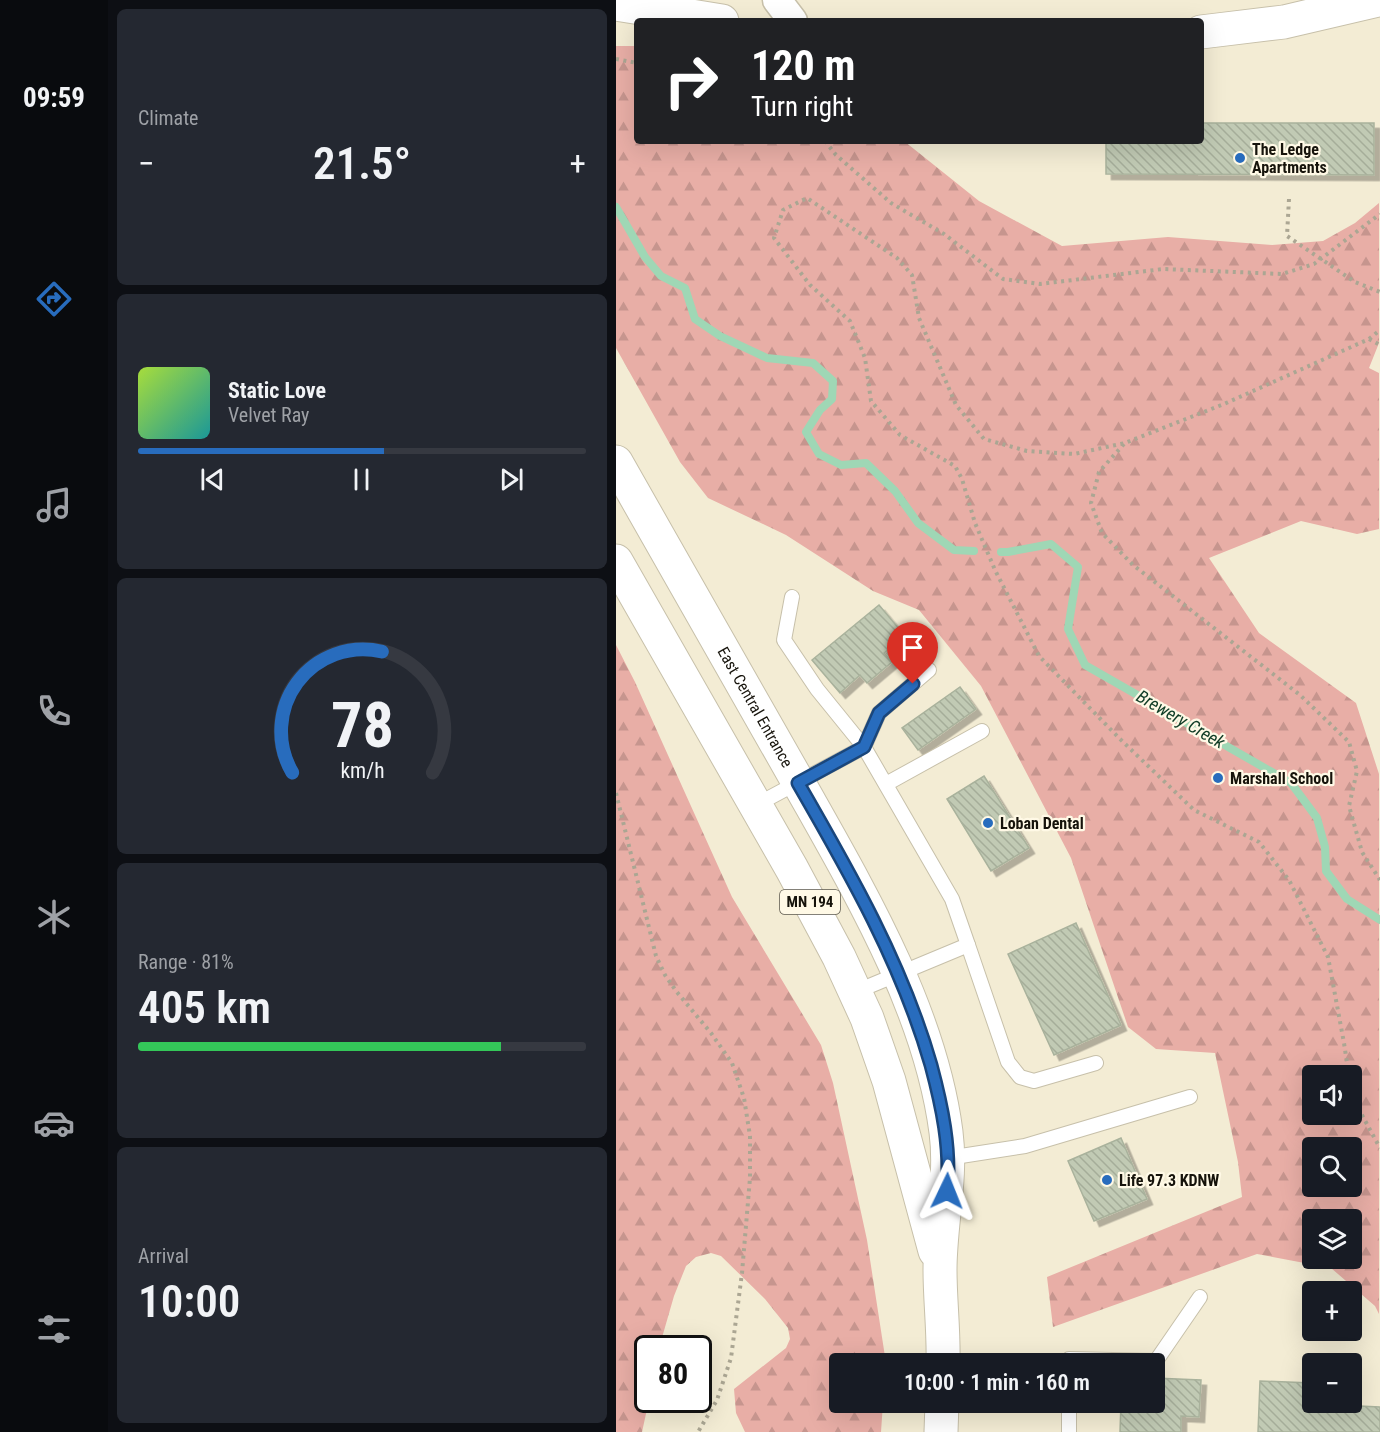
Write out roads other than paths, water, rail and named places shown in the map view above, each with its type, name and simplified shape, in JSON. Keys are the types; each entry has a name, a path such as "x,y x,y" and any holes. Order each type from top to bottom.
{"main road":[{"path":"1204,32 1284,22 1378,0"},
{"path":"624,4 705,18"},
{"name":"East Central Entrance","path":"616,462 862,895 898,973 921,1031 938,1089 946,1132 949,1171 940,1270 943,1353"},
{"name":"East Central Entrance","path":"616,561 840,957 867,1018 889,1080 940,1270"},
{"path":"941,1432 942,1413"}],"street":[{"path":"777,0 791,18"}],"lane":[{"path":"792,597 784,640 817,689 864,747 952,898 1008,1062 1020,1077 1034,1081 1096,1064"},
{"path":"756,806 864,747 879,713 929,670"},
{"path":"886,784 982,731"},
{"path":"855,992 968,945"},
{"path":"948,1158 1025,1146 1190,1097"},
{"path":"1162,1353 1200,1297"},
{"path":"1069,1413 1069,1432"}],"waterway":[{"name":"Brewery Creek","path":"616,207 645,257 661,276 685,288 695,319 720,336 767,358 813,363 833,381 832,399 820,410 806,432 819,454 841,465 866,463 895,491 918,523 954,550 974,551"},
{"name":"Brewery Creek","path":"1001,552 1051,544 1078,567 1068,629 1085,665 1291,783 1317,818 1325,847 1326,871 1347,899 1380,920"}],"place":[{"name":"The Ledge Apartments","path":"1240,158"},
{"name":"Marshall School","path":"1218,778"},
{"name":"Loban Dental","path":"988,823"},
{"name":"Life 97.3 KDNW","path":"1107,1180"}]}
